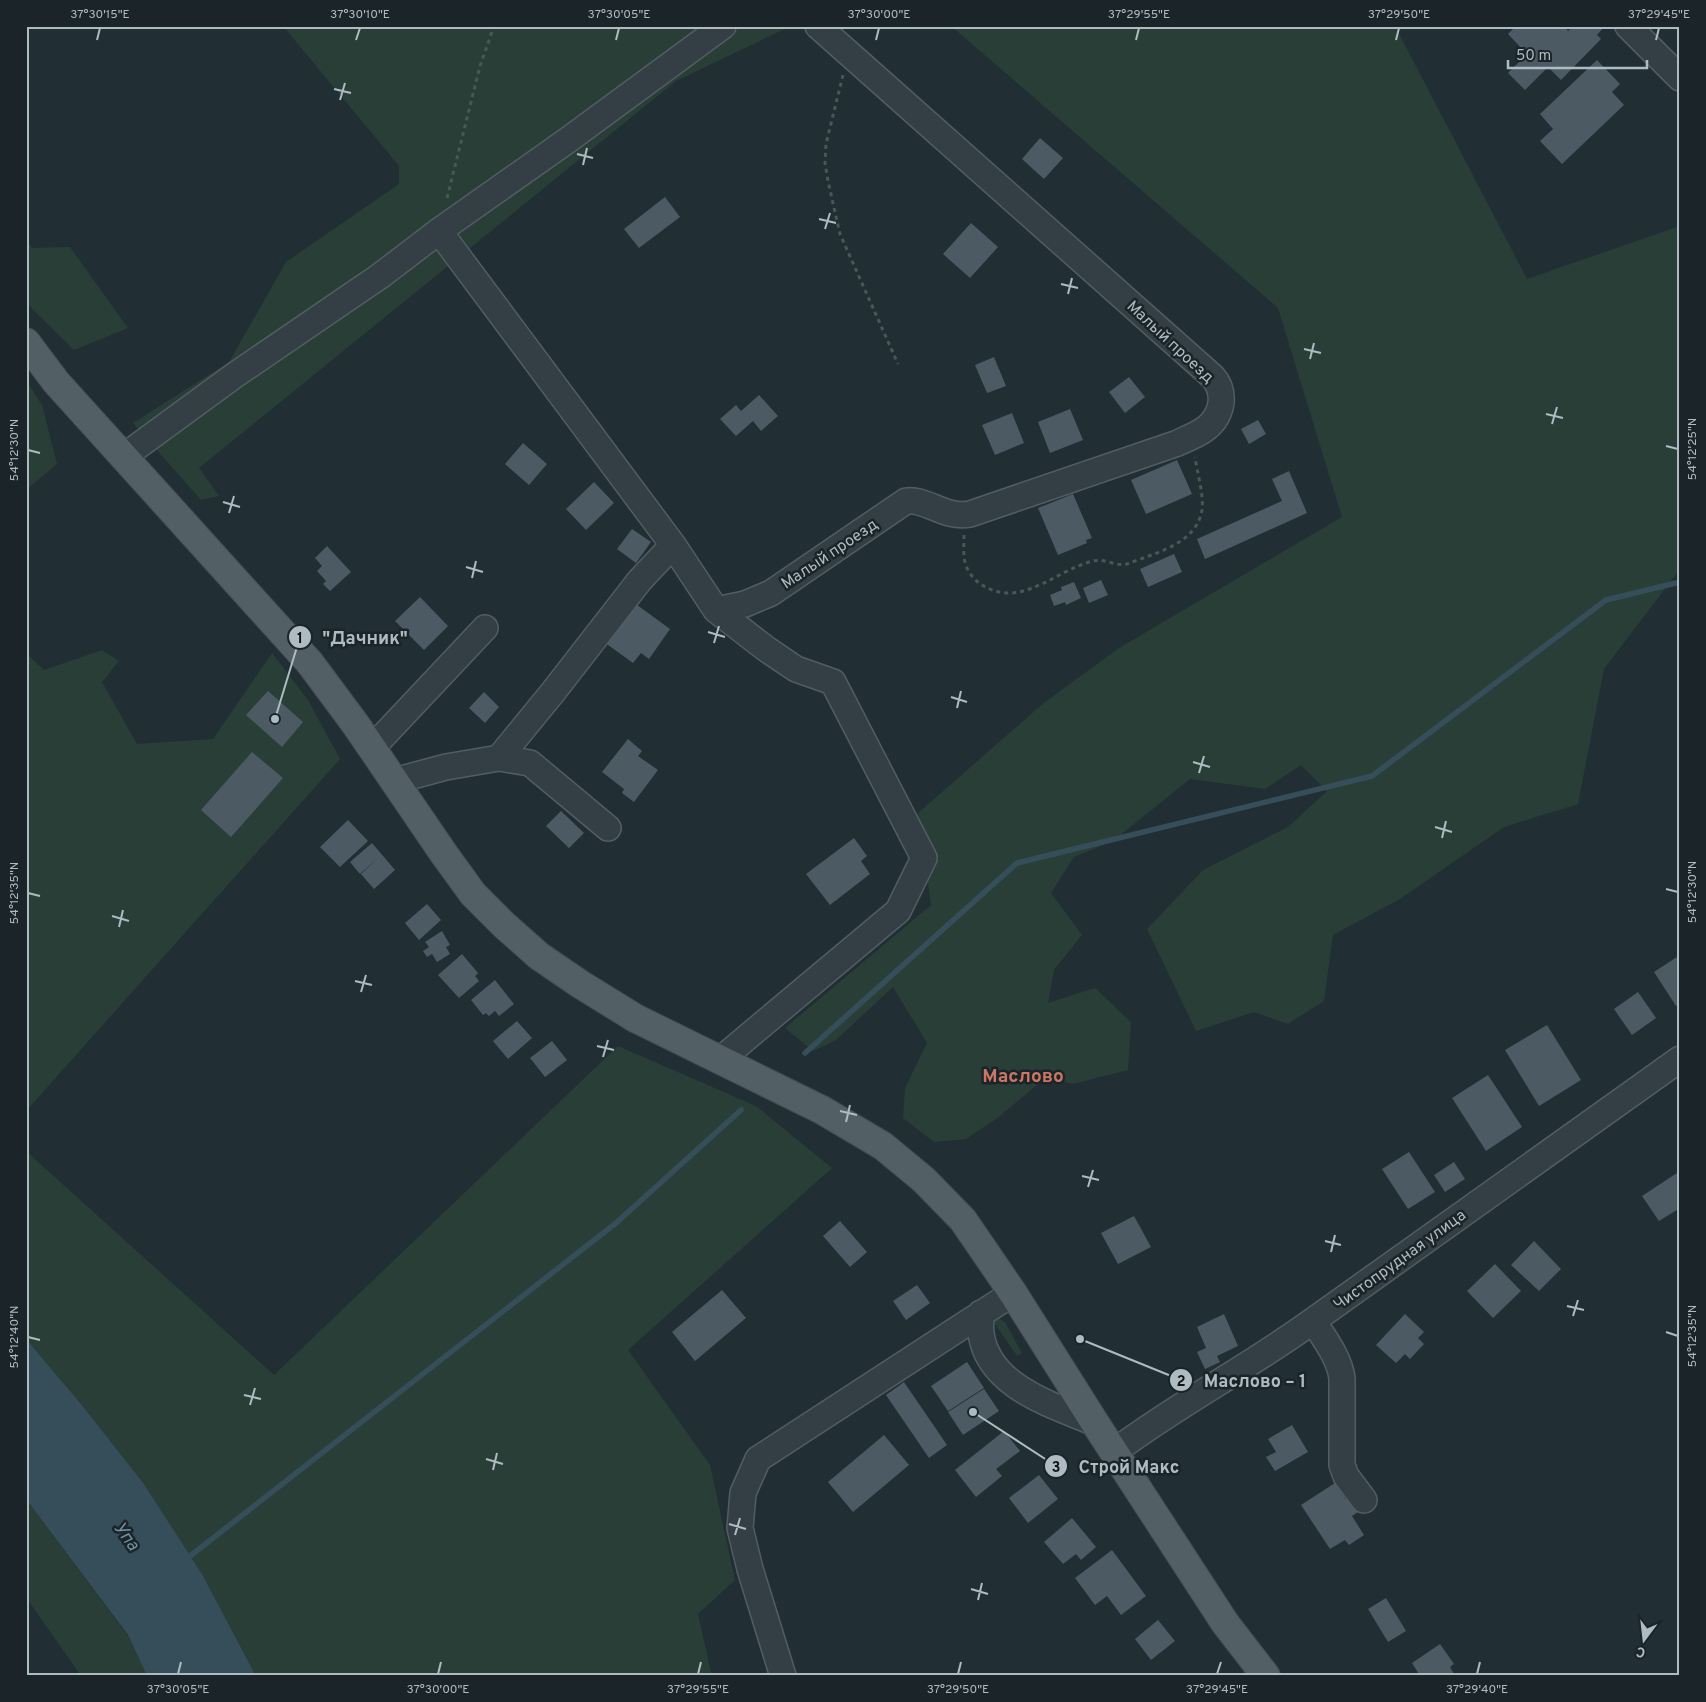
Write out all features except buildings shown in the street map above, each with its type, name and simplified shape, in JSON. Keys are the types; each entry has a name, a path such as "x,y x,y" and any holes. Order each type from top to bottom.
{"main road":[{"path":"26,342 56,382 310,663 372,748 473,894 504,925 539,956 635,1018 822,1110 883,1146 924,1180 963,1220 1013,1293 1225,1623 1266,1676"}],"street":[{"path":"123,457 235,375 380,276 439,230 568,140 723,26"},
{"name":"Малый проезд","path":"716,610 745,604 771,593 907,500 950,514 965,515 1175,444 1210,426 1220,410 1222,396 1213,377 818,26"},
{"path":"1628,26 1680,78"},
{"path":"439,230 673,545 716,610 796,670 832,682 924,858 898,911 720,1060"},
{"path":"499,758 640,580 673,545"},
{"path":"372,748 486,628"},
{"path":"394,781 446,767 499,758 530,764 608,828"},
{"name":"Чистопрудная улица","path":"1114,1452 1143,1430 1226,1380 1313,1321 1680,1059"},
{"path":"783,1676 750,1569 740,1528 743,1493 758,1458 1013,1293"},
{"path":"981,1314 981,1333 986,1350 993,1362 1009,1381 1038,1398 1095,1423"},
{"path":"1313,1321 1341,1368 1342,1465 1346,1476 1364,1500"}],"path":[{"path":"439,230 480,66 494,26"},
{"path":"849,53 826,144 825,163 840,234 898,364"},
{"path":"965,515 964,550 966,565 971,577 995,591 1023,592 1095,560 1122,565 1127,564 1183,540 1193,531 1198,521 1202,502 1192,436"}],"green space":[{"path":"283,26 791,26 676,81 199,468 219,496 201,500 133,423 229,362 286,262 399,184 399,166"},
{"path":"951,26 1395,26 1527,279 1680,226 1680,569 1604,669 1578,804 1504,827 1400,899 1333,935 1324,1001 1288,1024 1254,1012 1196,1031 1147,929 1203,870 1288,827 1327,791 1301,765 1265,789 1190,779 1113,841 1074,857 1051,893 1082,935 1054,970 1048,1003 1095,988 1131,1022 1128,1070 1073,1084 1047,1077 996,1119 966,1139 934,1142 903,1118 905,1088 927,1043 893,987 836,1040 813,1051 785,1028 931,905 918,813 1045,702 1119,648 1342,517 1278,308"},
{"path":"26,239 32,248 70,247 128,328 74,350 32,309 26,300"},
{"path":"26,380 42,405 57,464 26,490"},
{"path":"102,650 119,661 102,682 137,744 213,739 272,653 308,700 340,759 26,1111 26,653 44,670"},
{"path":"618,1046 756,1106 832,1168 628,1350 710,1465 735,1580 698,1614 712,1676 256,1676 202,1574 144,1484 81,1404 26,1339 26,1151 274,1375"},
{"path":"1000,1319 1005,1322 1022,1353 1017,1356 994,1323 995,1320"},
{"path":"26,1499 128,1636 147,1676 81,1676 26,1597"}],"water":[{"name":"Упа","path":"26,1339 81,1404 144,1484 202,1574 256,1676 147,1676 128,1635 26,1499"}],"waterway":[{"path":"805,1053 1017,863 1372,776 1606,600 1680,582"},
{"path":"185,1560 616,1223 741,1110"}],"place":[{"name":"\"Дачник\"","path":"275,719"},
{"name":"Маслово – 1","path":"1080,1339"},
{"name":"Строй Макс","path":"973,1412"}],"district":[{"name":"Маслово","path":"1023,1075"}]}
